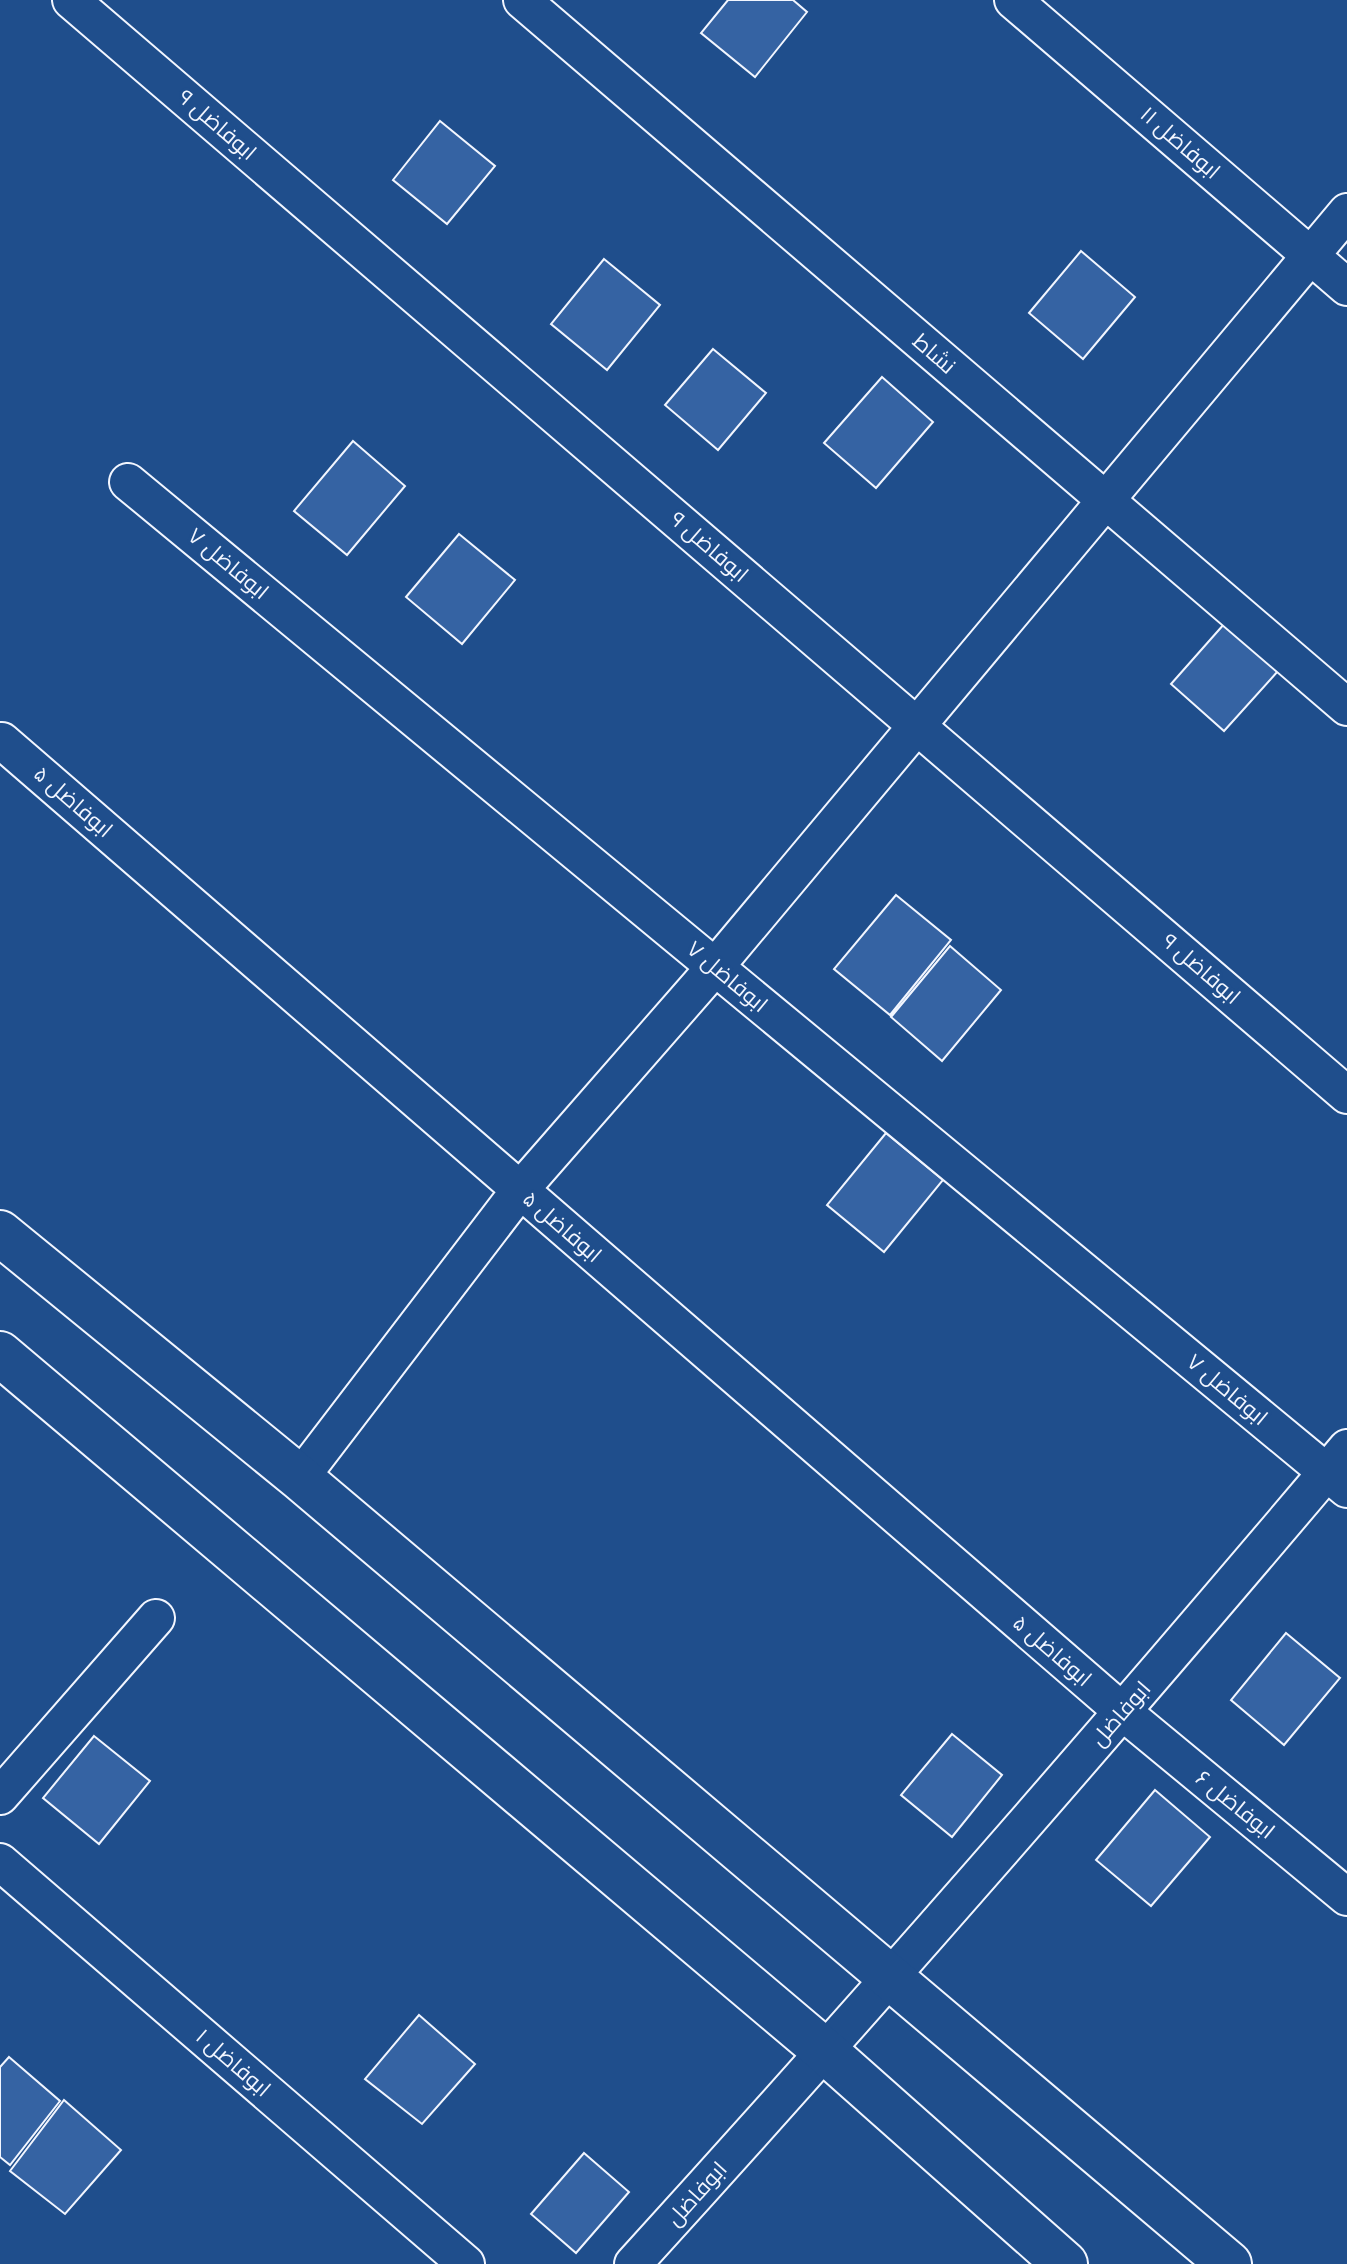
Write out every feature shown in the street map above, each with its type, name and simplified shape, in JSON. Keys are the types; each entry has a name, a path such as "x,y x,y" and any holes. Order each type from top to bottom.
{"main road":[{"path":"0,1233 300,1478 1229,2264"},
{"path":"0,1354 826,2052 1065,2264"}],"street":[{"name":"ابوفاضل ۹","path":"71,0 1347,1095"},
{"name":"نشاط","path":"522,0 1347,707"},
{"name":"ابوفاضل ۱۱","path":"1013,0 1347,287"},
{"path":"300,1478 520,1190 715,967 1347,212"},
{"name":"ابوفاضل ۷","path":"128,482 715,967 1340,1470"},
{"name":"ابوفاضل ۵","path":"2,741 1123,1712"},
{"name":"ابوفاضل","path":"633,2264 826,2052 1123,1712 1340,1470"},
{"path":"0,1796 156,1618"},
{"name":"ابوفاضل ۶","path":"1123,1712 1347,1897"},
{"name":"ابوفاضل ۱","path":"0,1862 466,2264"}],"building":[{"path":"728,0 793,0 807,12 755,77 701,33"},
{"path":"440,121 495,166 447,224 393,180"},
{"path":"1081,251 1135,297 1083,359 1029,313"},
{"path":"604,259 660,305 607,370 551,324"},
{"path":"713,349 766,393 718,450 665,405"},
{"path":"882,377 933,422 876,488 824,443"},
{"path":"353,441 405,486 347,555 294,511"},
{"path":"459,534 515,580 462,644 406,597"},
{"path":"1225,623 1278,671 1224,731 1171,684"},
{"path":"896,895 951,940 890,1015 834,969"},
{"path":"950,946 1001,990 942,1061 891,1017"},
{"path":"886,1133 943,1180 884,1252 827,1205"},
{"path":"1286,1633 1340,1678 1284,1745 1231,1700"},
{"path":"952,1734 1002,1775 952,1837 901,1795"},
{"path":"94,1736 150,1781 99,1844 43,1798"},
{"path":"1155,1790 1210,1837 1151,1906 1096,1860"},
{"path":"419,2015 475,2064 422,2124 365,2079"},
{"path":"9,2057 60,2101 10,2165 0,2157 0,2067"},
{"path":"64,2100 121,2150 65,2214 10,2171"},
{"path":"584,2153 629,2192 576,2253 531,2214"}]}
